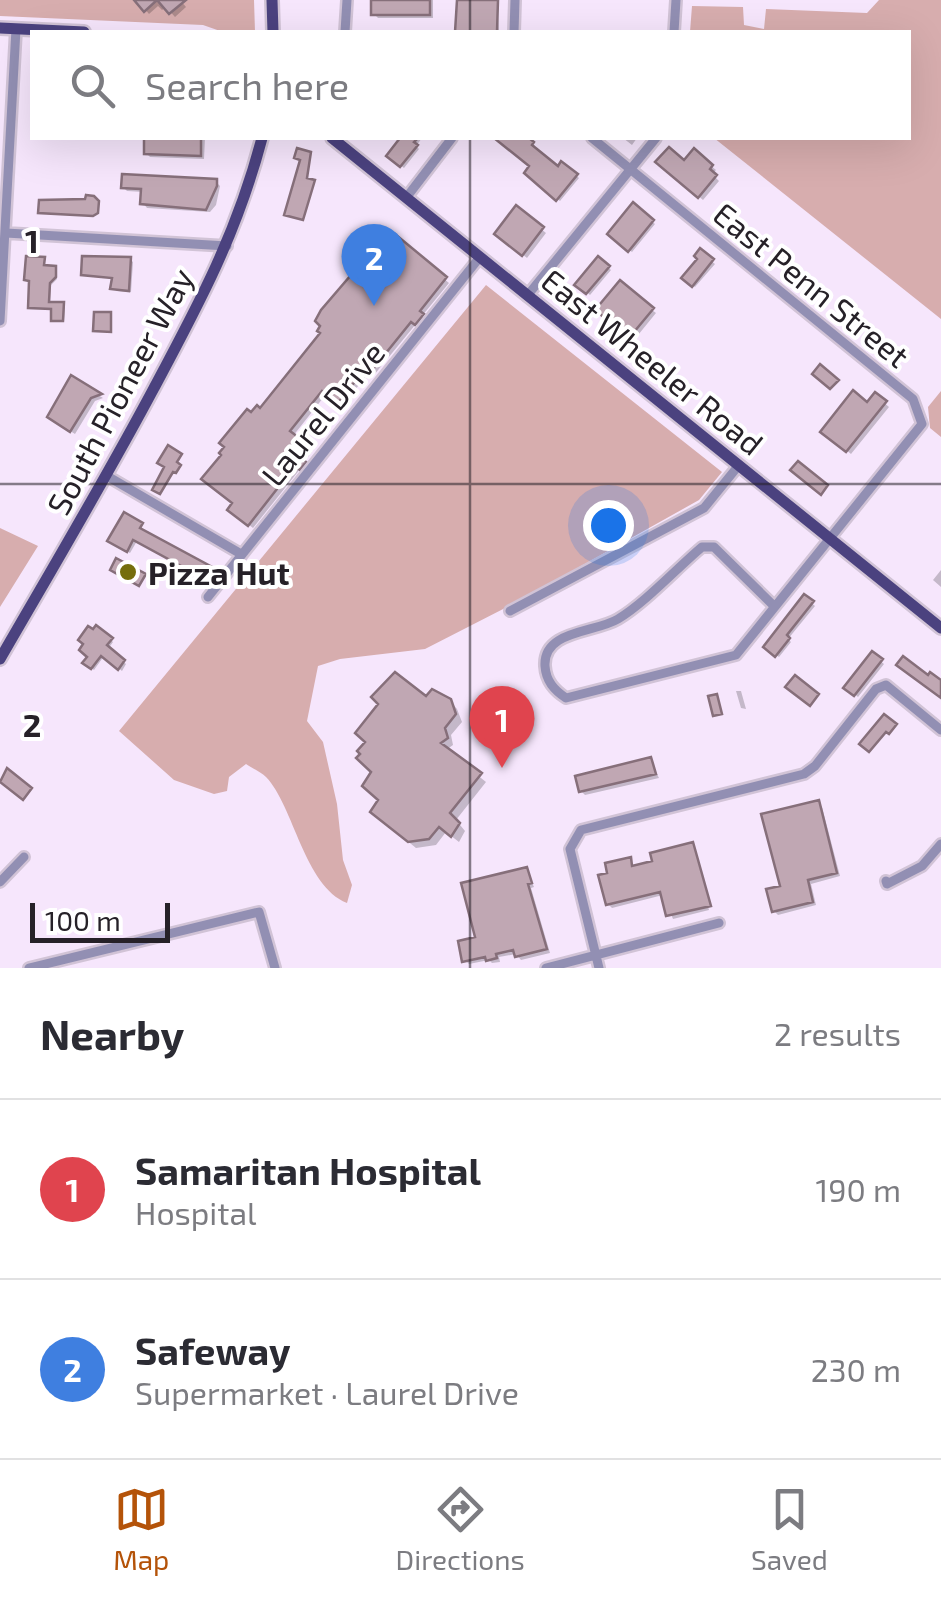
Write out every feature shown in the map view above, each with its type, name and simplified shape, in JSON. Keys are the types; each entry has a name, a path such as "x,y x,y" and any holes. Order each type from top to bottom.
{"main road":[{"path":"272,0 273,30"},
{"path":"0,28 39,30"},
{"name":"South Pioneer Way","path":"0,659 107,476 227,246 261,140"},
{"name":"East Wheeler Road","path":"334,140 941,628"}],"street":[{"path":"345,30 347,0"},
{"path":"514,30 515,0"},
{"path":"674,30 676,0"},
{"path":"272,16 281,30"},
{"path":"0,321 16,29"},
{"path":"406,198 450,140"},
{"name":"East Penn Street","path":"595,140 913,399 922,424 828,537"},
{"path":"527,296 654,140"},
{"path":"6,233 227,246"},
{"name":"Laurel Drive","path":"208,597 480,257"},
{"path":"510,612 704,508 740,465"},
{"path":"107,476 241,554"},
{"path":"774,606 714,547 702,547 618,619 555,641 546,654 548,677 554,690 566,698 736,655 828,537"},
{"path":"598,968 570,849 581,830 785,781 815,766 876,689 886,685 941,730"},
{"path":"886,881 888,884 922,866 941,844"},
{"path":"0,882 24,857"},
{"path":"30,968 259,912 275,968"},
{"path":"546,968 719,923"}],"shaded area":[{"path":"0,0 254,0 255,30 217,30 203,25 0,16"},
{"path":"879,0 941,0 941,319 717,140 911,140 911,30 690,30 692,6 743,7 744,25 764,29 766,9 867,13"},
{"path":"486,285 722,472 699,500 425,649 340,659 318,666 307,721 323,742 337,804 343,860 352,885 347,903 320,880 276,790 264,775 246,764 229,777 227,791 214,794 174,780 119,731"},
{"path":"941,391 941,437 930,428 928,407"},
{"path":"0,528 38,546 0,607"}],"building":[{"path":"134,0 157,0 144,12"},
{"path":"157,0 186,0 169,14"},
{"path":"371,0 430,0 430,15 371,15"},
{"path":"457,0 498,0 497,30 455,30"},
{"path":"144,140 201,140 201,156 144,154"},
{"path":"398,140 416,140 418,145 400,167 386,156"},
{"path":"496,140 532,140 532,145 558,166 561,161 578,174 556,201 524,173 529,166"},
{"path":"669,147 684,160 694,148 713,165 710,169 717,175 698,198 655,162"},
{"path":"297,148 311,152 307,178 315,180 303,220 284,215 300,160 294,158"},
{"path":"122,174 217,179 217,186 206,210 140,204 141,189 121,188"},
{"path":"86,195 99,201 98,213 93,216 38,213 39,200 85,199"},
{"path":"633,202 654,220 628,252 607,234"},
{"path":"516,205 544,227 522,256 494,234"},
{"path":"387,233 392,238 395,234 447,277 420,311 424,314 415,325 411,322 369,374 365,369 338,403 322,391 290,431 310,446 301,458 306,462 300,470 295,466 248,526 227,510 232,503 201,479 221,455 224,447 219,443 247,409 251,412 257,405 260,408 320,333 315,321 321,310"},
{"path":"700,248 714,259 692,287 681,278 697,259 694,256"},
{"path":"26,256 45,257 44,265 56,266 49,302 64,302 63,321 51,321 51,309 28,308"},
{"path":"82,256 131,257 129,291 110,289 112,278 81,275"},
{"path":"598,256 610,266 586,294 574,285"},
{"path":"620,280 654,308 629,338 595,310"},
{"path":"94,312 111,312 111,332 93,331"},
{"path":"820,364 839,380 830,389 812,374"},
{"path":"71,375 102,394 91,398 70,432 47,417"},
{"path":"853,390 867,402 875,392 887,401 846,452 820,432"},
{"path":"168,445 182,454 177,462 181,465 160,494 152,490 164,467 157,463"},
{"path":"798,461 828,485 821,495 790,470"},
{"path":"124,512 143,523 140,528 214,568 207,580 133,540 127,552 107,541"},
{"name":"Pizza Hut","path":"116,558 146,574 139,586 110,570"},
{"path":"804,594 814,601 775,657 763,647"},
{"path":"96,625 113,638 107,645 125,660 118,670 101,656 91,669 82,663 87,657 79,650 83,644 78,640 88,626 93,629"},
{"path":"872,651 883,659 854,696 843,688"},
{"path":"903,656 941,680 941,698 896,665"},
{"path":"395,672 426,696 432,689 451,699 456,714 445,728 448,738 441,743 482,773 450,813 460,823 451,837 439,827 429,839 408,842 370,812 378,800 362,786 371,772 356,758 365,742 355,733 378,704 371,697"},
{"path":"795,675 819,694 810,706 785,687"},
{"path":"717,694 722,714 713,716 708,696"},
{"path":"884,714 897,724 869,752 859,744"},
{"path":"651,757 656,774 579,792 575,776"},
{"path":"7,768 32,788 23,800 0,782"},
{"path":"819,800 837,873 808,880 813,902 772,912 766,889 780,886 761,814"},
{"path":"693,842 711,906 666,916 660,892 606,905 598,875 607,873 605,863 631,857 632,866 652,861 650,853"},
{"path":"527,867 532,883 528,884 547,949 515,957 513,950 486,961 485,957 462,962 458,941 475,937 461,883"}],"place":[{"name":"Safeway","path":"374,306"},
{"name":"Pizza Hut","path":"128,572"},
{"name":"Samaritan Hospital","path":"502,768"}]}
